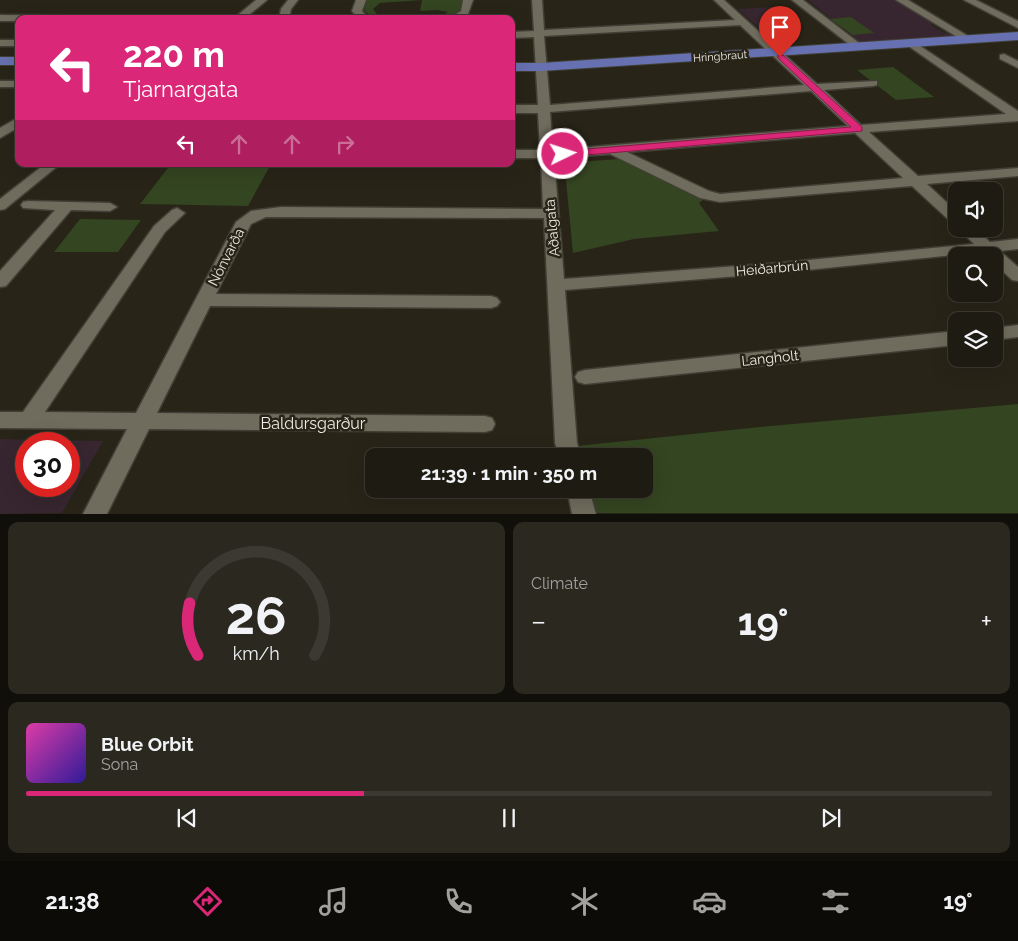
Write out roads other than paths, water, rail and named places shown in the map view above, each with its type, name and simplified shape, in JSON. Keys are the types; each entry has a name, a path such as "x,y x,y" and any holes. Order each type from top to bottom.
{"main road":[{"name":"Hringbraut","path":"515,67 541,67 1018,36"},
{"path":"0,61 15,61"}],"street":[{"path":"243,15 262,0"},
{"path":"285,15 286,9 294,0"},
{"path":"360,15 357,11 361,0"},
{"path":"460,15 465,12 468,0"},
{"name":"Aðalgata","path":"536,0 568,448"},
{"path":"719,0 948,212"},
{"path":"797,0 858,46"},
{"path":"901,0 968,39"},
{"path":"969,0 1018,25"},
{"path":"0,18 15,18"},
{"path":"515,35 743,22"},
{"path":"515,32 526,25"},
{"path":"0,43 15,44"},
{"path":"911,43 1018,117"},
{"path":"1004,57 1018,65"},
{"path":"515,109 543,109 873,83"},
{"path":"0,84 15,84"},
{"path":"515,154 546,155 614,150 642,145 1018,117"},
{"path":"0,134 15,124"},
{"path":"614,150 705,196 720,198 1018,172"},
{"path":"0,206 49,167"},
{"path":"28,205 110,207"},
{"path":"0,282 67,206"},
{"path":"29,420 159,229 176,212"},
{"name":"Nónvarða","path":"94,514 244,222 260,213 550,214"},
{"path":"976,237 987,247"},
{"name":"Heiðarbrún","path":"987,247 1018,244"},
{"name":"Heiðarbrún","path":"556,285 778,268 948,251"},
{"path":"1003,262 1018,276"},
{"path":"204,300 491,302"},
{"path":"1003,333 1018,331"},
{"name":"Langholt","path":"585,377 948,339"},
{"name":"Baldursgarður","path":"0,420 485,424"},
{"path":"580,498 584,514"}]}
